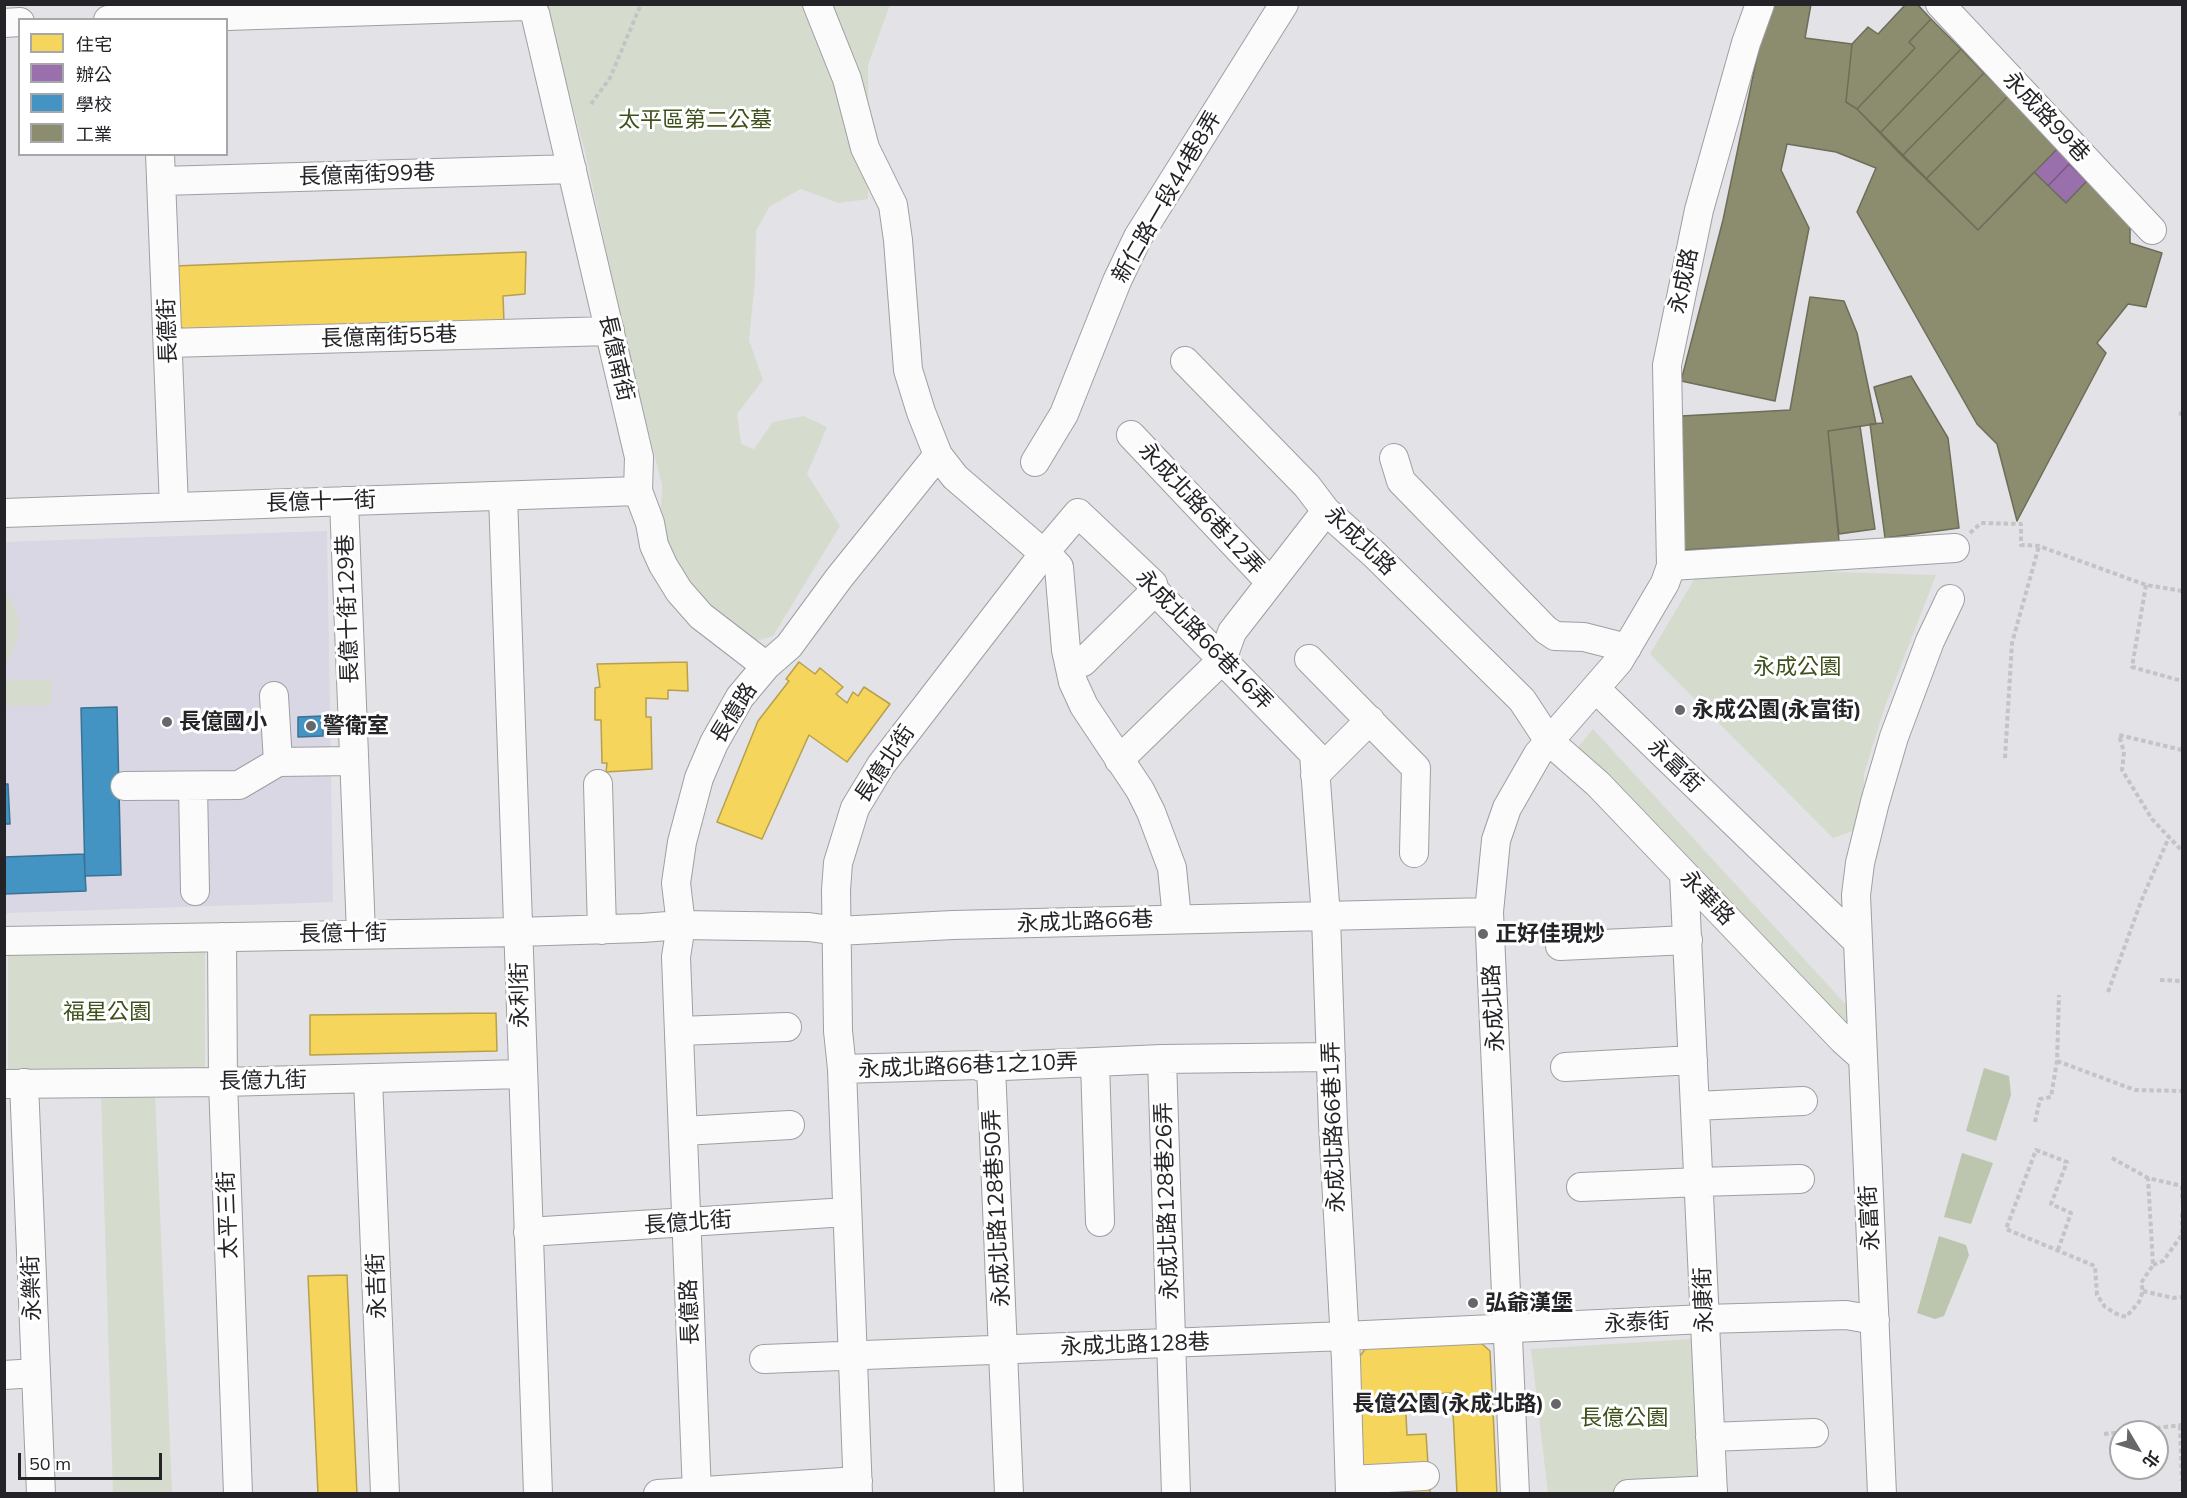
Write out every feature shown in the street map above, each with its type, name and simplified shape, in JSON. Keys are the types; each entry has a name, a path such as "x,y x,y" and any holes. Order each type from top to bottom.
{"street":[{"path":"817,4 847,79 865,148 893,205 898,240 908,370 921,412 938,455 955,477 1045,552 1059,567 1066,650 1073,682 1084,706 1151,812 1172,868 1177,919"},
{"name":"新仁路一段44巷8弄","path":"1035,462 1064,414 1117,281 1138,237 1284,4"},
{"name":"永成路","path":"1548,741 1596,689 1626,648 1665,583 1671,566 1667,365 1699,210 1746,43 1760,4"},
{"name":"永成路99巷","path":"1940,4 2152,230"},
{"name":"長億南街","path":"183,18 526,6 535,13 639,457 638,491 650,523 654,545 679,591 701,616 766,666"},
{"name":"長億南街99巷","path":"161,168 572,169"},
{"name":"長德街","path":"161,168 174,507"},
{"name":"長億南街55巷","path":"168,343 610,331"},
{"name":"永成北路","path":"1185,361 1307,486 1326,511 1374,554 1522,700 1548,741 1507,808 1496,840 1489,912 1515,1494"},
{"name":"永成北路6巷12弄","path":"1131,435 1270,582"},
{"name":"長億路","path":"697,1492 676,957 681,925 676,883 682,842 699,778 714,743 740,697 766,666 789,646 839,578 938,455"},
{"path":"1395,458 1401,481 1546,630 1555,636 1584,637 1626,648"},
{"name":"長億十一街","path":"4,513 638,491"},
{"name":"永利街","path":"503,496 538,1494"},
{"name":"長億十街129巷","path":"344,501 361,933"},
{"path":"1119,760 1222,660 1232,632 1326,511"},
{"name":"長億北街","path":"658,1494 858,1487 842,1069 838,1031 836,890 838,863 848,826 863,791 880,765 1045,552 1078,513"},
{"name":"永成北路66巷16弄","path":"1078,513 1153,584 1155,591 1314,754 1326,917"},
{"path":"1671,566 1955,548"},
{"path":"1083,662 1155,591"},
{"name":"永富街","path":"1882,1494 1856,896 1860,863 1875,802 1911,688 1950,599"},
{"path":"1309,659 1416,768 1414,853"},
{"name":"永富街","path":"1596,689 1858,942"},
{"path":"274,696 278,762"},
{"path":"1315,775 1370,720"},
{"name":"永華路","path":"1548,741 1598,784 1862,1058"},
{"path":"125,786 239,785 278,762 354,761"},
{"path":"598,784 602,930"},
{"path":"194,786 195,891"},
{"name":"永康街","path":"1684,874 1713,1492"},
{"name":"永成北路66巷","path":"681,925 809,927 837,931 1177,919 1489,912"},
{"name":"永成北路66巷1弄","path":"1326,917 1350,1487"},
{"name":"長億十街","path":"4,941 518,932 681,925"},
{"name":"太平三街","path":"222,937 223,1082 238,1494"},
{"path":"1560,946 1688,940"},
{"path":"679,1031 787,1026"},
{"name":"永成北路66巷1之10弄","path":"842,1069 1162,1059 1331,1057"},
{"name":"永成北路128巷26弄","path":"1162,1059 1176,1494"},
{"path":"1565,1067 1693,1060"},
{"name":"永成北路66巷1之10弄","path":"1095,1062 1100,1222"},
{"name":"永成北路128巷50弄","path":"991,1066 1010,1494"},
{"name":"長億九街","path":"14,1084 223,1082 522,1074"},
{"name":"永吉街","path":"368,1079 385,1494"},
{"name":"永樂街","path":"14,1084 36,1373 41,1494"},
{"path":"1695,1107 1803,1101"},
{"path":"683,1131 790,1125"},
{"path":"1581,1187 1800,1179"},
{"name":"長億北街","path":"528,1232 847,1212"},
{"name":"永泰街","path":"1507,1329 1705,1319 1846,1315 1875,1320"},
{"name":"永成北路128巷","path":"764,1359 1507,1329"},
{"path":"4,1375 36,1373"},
{"path":"1710,1437 1814,1433"},
{"path":"1350,1487 1425,1476"},
{"path":"1628,1494 1713,1492"}],"path":[{"path":"591,104 610,78 641,4"},
{"path":"1955,548 1981,523 2021,524 2020,545 2039,546 2146,585 2182,591"},
{"path":"2005,758 2012,643 2039,546"},
{"path":"2146,585 2132,667 2182,681"},
{"path":"2182,750 2119,735 2124,752 2122,770 2152,819 2182,851"},
{"path":"2108,992 2142,899 2169,837"},
{"path":"2160,980 2182,981"},
{"path":"2035,1122 2040,1099 2051,1097 2057,1061 2059,995"},
{"path":"2057,1061 2135,1090 2182,1090"},
{"path":"2058,1250 2071,1213 2052,1204 2067,1162 2036,1150 2006,1229 2095,1266 2097,1295 2105,1307 2117,1314 2126,1317 2139,1302 2143,1291 2141,1283 2153,1265 2163,1261 2181,1236 2182,1211"},
{"path":"2112,1158 2148,1178 2182,1186 2182,1202"},
{"path":"2148,1178 2153,1265"},
{"path":"2143,1291 2173,1298 2182,1297"},
{"path":"2104,1434 2181,1426 2182,1481"}],"shaded area":[{"name":"長億國小","path":"327,531 333,902 5,913 4,542"},
{"path":"1984,1068 2009,1076 2011,1095 1996,1141 1966,1131"},
{"path":"1962,1153 1993,1163 1971,1224 1944,1217"},
{"path":"1939,1236 1966,1245 1969,1255 1944,1316 1935,1319 1917,1313"}],"green space":[{"name":"太平區第二公墓","path":"546,5 890,5 868,65 868,199 838,203 801,189 769,207 756,231 755,280 749,340 763,380 737,414 741,444 754,449 773,422 804,416 827,427 807,474 840,526 773,636 752,642 712,612 675,571 660,539 662,485 622,324 586,156"},
{"name":"永成公園","path":"1701,568 1936,575 1884,709 1864,774 1864,827 1833,838 1650,654"},
{"path":"5,591 18,616 19,631 15,646 5,666"},
{"path":"52,679 51,706 5,706 5,681"},
{"path":"1593,729 1849,1008 1850,1038 1572,755"},
{"name":"福星公園","path":"205,951 205,1073 8,1074 8,952"},
{"path":"155,1094 172,1493 113,1493 101,1097"},
{"name":"長億公園","path":"1694,1339 1705,1487 1648,1494 1548,1493 1531,1349"}],"building: 住宅":[{"path":"526,252 525,294 503,296 504,323 190,333 176,324 175,266"},
{"path":"687,662 688,691 668,690 668,699 646,698 646,717 651,717 652,769 606,772 607,763 602,763 601,720 595,720 595,688 600,687 597,664"},
{"path":"799,662 815,674 820,668 843,687 836,694 847,703 853,692 858,696 864,687 890,704 847,762 809,735 762,839 717,822 758,721 789,681 786,679"},
{"path":"496,1013 497,1051 310,1055 310,1015"},
{"path":"347,1275 357,1494 318,1494 308,1276"},
{"path":"1480,1342 1490,1351 1493,1411 1453,1412 1452,1393 1405,1395 1407,1435 1426,1434 1428,1464 1362,1467 1357,1360 1366,1348"},
{"path":"1493,1411 1497,1494 1457,1494 1453,1412"},
{"path":"1430,1485 1430,1494 1362,1494"}],"building: 辦公":[{"path":"2059,147 2073,160 2048,186 2034,172"},
{"path":"2069,164 2087,181 2066,203 2048,186"}],"building: 學校":[{"path":"117,707 121,875 85,876 81,708"},
{"name":"警衛室","path":"323,716 323,736 298,737 298,717"},
{"path":"4,784 8,784 10,824 4,824"},
{"path":"84,854 86,891 4,894 4,857"}],"building: 工業":[{"path":"1768,4 1811,4 1805,38 1852,44 1846,102 1857,109 1978,230 2034,172 2066,203 2087,181 2130,224 2130,243 2162,253 2146,307 2128,304 2097,343 2106,353 2017,521 1997,444 1977,424 1857,212 1876,168 1836,152 1787,144 1781,170 1809,228 1775,401 1681,381 1723,220"},
{"path":"1906,4 1917,4 1931,19 1909,42 1915,48 1857,109 1846,102 1852,44 1868,27 1878,34"},
{"path":"1931,19 1961,49 1880,133 1857,109 1915,48 1909,42"},
{"path":"1961,49 1984,73 1902,156 1880,133"},
{"path":"1984,73 2008,96 1926,179 1902,156"},
{"path":"2008,96 2059,147 1978,230 1926,179"},
{"path":"1810,297 1844,301 1857,333 1876,424 1828,431 1839,541 1683,550 1681,416 1790,410"},
{"path":"1911,376 1948,438 1959,528 1885,538 1870,424 1883,423 1874,387"},
{"path":"1860,426 1875,529 1839,534 1828,431"}],"place":[{"name":"永成公園(永富街)","path":"1680,710"},
{"name":"長億國小","path":"167,722"},
{"name":"警衛室","path":"311,726"},
{"name":"正好佳現炒","path":"1483,934"},
{"name":"弘爺漢堡","path":"1473,1303"},
{"name":"長億公園(永成北路)","path":"1556,1404"}]}
